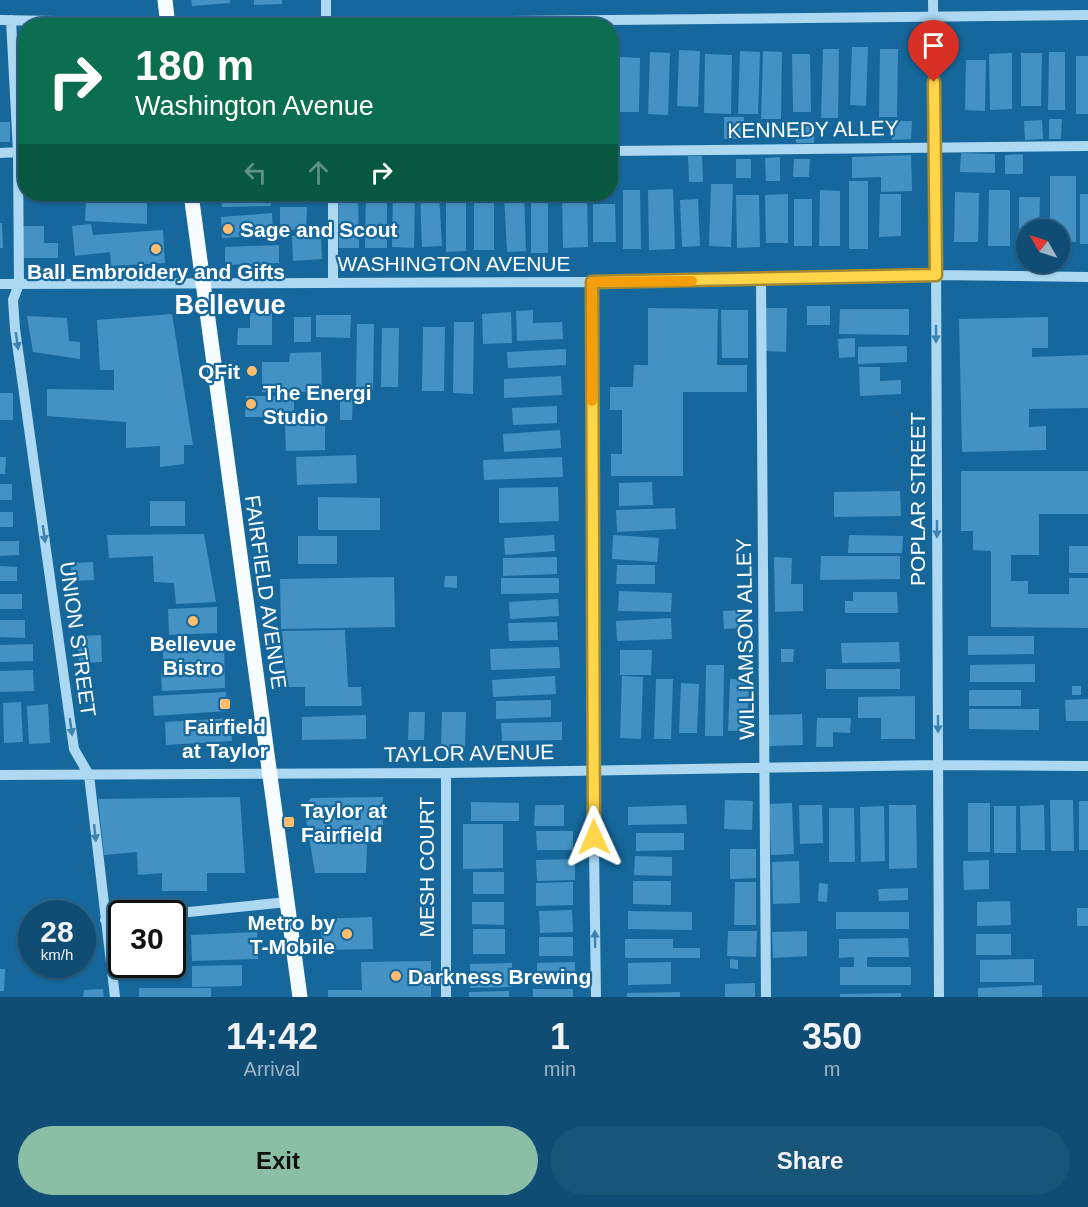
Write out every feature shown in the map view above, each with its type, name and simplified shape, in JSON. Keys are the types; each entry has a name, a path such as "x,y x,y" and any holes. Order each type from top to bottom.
{"main road":[{"path":"165,0 167,18"},
{"name":"FAIRFIELD AVENUE","path":"191,201 300,997"}],"street":[{"path":"326,0 326,18"},
{"name":"POPLAR STREET","path":"933,0 939,997"},
{"path":"618,21 1088,15"},
{"name":"UNION STREET","path":"5,20 18,152"},
{"name":"KENNEDY ALLEY","path":"618,151 1088,146"},
{"path":"0,153 18,152"},
{"name":"UNION STREET","path":"18,201 19,284 13,300 15,329 74,749 89,775 115,997"},
{"path":"333,201 333,283"},
{"name":"WASHINGTON AVENUE","path":"0,284 592,282 936,275 1088,277"},
{"name":"WILLIAMSON ALLEY","path":"761,280 766,997"},
{"path":"592,282 596,997"},
{"name":"TAYLOR AVENUE","path":"0,775 446,773 938,765 1088,766"},
{"name":"MESH COURT","path":"446,773 446,997"},
{"path":"186,912 287,902"}],"building":[{"path":"191,0 230,0 230,3 192,6"},
{"path":"254,0 282,0 282,4 254,5"},
{"path":"852,47 868,47 866,106 850,105"},
{"path":"823,49 839,49 838,118 821,118"},
{"path":"880,49 898,49 897,117 879,117"},
{"path":"679,50 700,51 698,107 677,106"},
{"path":"740,51 760,52 758,114 738,114"},
{"path":"763,51 782,52 781,119 761,119"},
{"path":"650,52 670,53 668,115 648,114"},
{"path":"1049,52 1065,52 1065,110 1048,110"},
{"path":"1012,53 1012,109 990,110 989,54"},
{"path":"1021,53 1042,53 1041,106 1021,106"},
{"path":"705,54 732,55 731,114 704,113"},
{"path":"792,54 810,54 811,112 793,112"},
{"path":"1076,56 1088,56 1088,114 1076,114"},
{"path":"620,57 640,58 639,112 618,112"},
{"path":"966,60 986,60 985,111 965,110"},
{"path":"724,117 744,117 743,139 724,139"},
{"path":"1049,119 1062,119 1061,139 1049,139"},
{"path":"1042,120 1043,139 1025,140 1024,121"},
{"path":"891,121 912,121 911,139 892,140"},
{"path":"0,122 10,122 10,142 0,142"},
{"path":"796,123 815,123 814,143 796,143"},
{"path":"961,153 995,154 995,173 960,172"},
{"path":"1023,154 1023,174 1005,174 1005,155"},
{"path":"911,155 912,191 881,192 881,177 852,178 852,157"},
{"path":"688,156 702,156 703,182 689,182"},
{"path":"780,157 780,181 766,181 765,158"},
{"path":"736,159 751,159 751,178 736,178"},
{"path":"794,159 810,159 809,177 793,177"},
{"path":"1050,176 1076,176 1076,242 1070,242 1070,219 1050,219"},
{"path":"849,181 868,181 868,249 849,249"},
{"path":"711,184 733,184 731,247 709,246"},
{"path":"673,189 675,249 649,250 648,190"},
{"path":"623,190 640,190 641,249 623,249"},
{"path":"820,190 840,191 840,246 819,246"},
{"path":"989,190 1010,190 1010,246 988,246"},
{"path":"955,192 979,193 978,242 954,242"},
{"path":"788,194 788,243 766,243 765,195"},
{"path":"880,194 901,194 901,236 879,237"},
{"path":"1080,194 1088,194 1088,244 1080,244"},
{"path":"736,195 759,195 760,247 737,248"},
{"path":"1019,197 1040,197 1039,219 1019,219"},
{"path":"698,199 700,246 682,247 680,200"},
{"path":"794,199 812,199 812,246 794,246"},
{"path":"86,201 147,201 147,224 85,221"},
{"path":"222,201 271,201 271,206 222,207"},
{"path":"338,201 358,201 359,248 339,248"},
{"path":"366,201 387,201 387,248 365,248"},
{"path":"393,201 415,201 414,248 392,247"},
{"path":"420,201 439,201 442,246 422,247"},
{"path":"446,201 466,201 466,251 446,252"},
{"path":"474,201 494,201 494,250 474,250"},
{"path":"504,201 524,201 526,251 507,252"},
{"path":"531,201 548,201 548,253 531,253"},
{"path":"562,201 587,201 588,247 563,248"},
{"path":"593,204 615,204 616,242 593,242"},
{"path":"280,207 307,207 306,230 280,230"},
{"path":"272,213 273,235 222,238 221,217"},
{"path":"0,223 2,223 3,248 0,248"},
{"path":"91,224 93,235 163,230 165,263 111,266 110,252 75,256 72,226"},
{"path":"23,226 44,226 44,243 58,243 58,258 23,258"},
{"path":"321,234 322,259 293,261 292,236"},
{"path":"279,245 279,263 225,265 225,247"},
{"path":"807,306 830,306 830,325 807,325"},
{"path":"648,308 718,309 717,365 747,365 747,392 683,392 683,476 611,476 611,454 622,454 622,410 610,410 610,387 633,387 634,365 648,365"},
{"path":"765,308 787,308 786,352 764,351"},
{"path":"840,309 909,309 909,335 839,334"},
{"path":"533,310 533,323 562,322 563,339 517,341 516,311"},
{"path":"721,310 748,310 748,358 722,358"},
{"path":"511,312 512,343 483,344 482,314"},
{"path":"250,313 272,313 272,345 237,345 238,328 250,328"},
{"path":"172,314 193,445 184,445 184,464 160,467 160,446 126,448 126,422 47,416 47,389 114,390 114,370 100,370 97,320"},
{"path":"316,315 351,315 350,338 316,337"},
{"path":"27,316 67,318 69,341 80,342 80,359 33,352"},
{"path":"294,317 311,317 311,342 294,342"},
{"path":"1048,317 1048,348 1032,348 1032,357 1088,355 1088,408 1029,409 1029,427 1046,426 1046,450 962,452 959,319"},
{"path":"454,322 474,322 473,394 453,393"},
{"path":"357,324 374,324 373,390 356,390"},
{"path":"423,327 445,327 444,391 422,391"},
{"path":"382,328 399,328 398,387 381,387"},
{"path":"855,338 855,357 839,358 838,339"},
{"path":"907,346 907,362 858,364 858,347"},
{"path":"566,349 566,365 508,368 507,352"},
{"path":"321,352 322,392 262,392 262,362 289,362 290,353"},
{"path":"859,367 880,367 880,381 901,380 901,394 860,396"},
{"path":"561,376 562,395 504,398 504,379"},
{"path":"0,393 13,393 13,420 0,420"},
{"path":"340,394 353,394 352,420 340,420"},
{"path":"246,396 294,396 294,417 245,417"},
{"path":"557,406 557,423 513,425 512,408"},
{"path":"325,424 325,450 286,451 285,425"},
{"path":"560,430 561,448 504,452 503,434"},
{"path":"356,455 357,483 297,485 296,457"},
{"path":"0,457 6,457 5,474 0,474"},
{"path":"562,457 563,477 484,480 483,460"},
{"path":"961,471 1088,471 1088,514 1039,514 1039,555 1011,555 1011,581 1028,581 1028,594 1069,594 1069,578 1088,578 1088,628 991,627 991,551 973,550 973,531 961,531"},
{"path":"652,482 653,505 619,506 619,483"},
{"path":"0,484 12,484 12,500 0,500"},
{"path":"558,487 559,521 499,523 499,488"},
{"path":"900,491 901,516 834,517 834,492"},
{"path":"318,497 380,498 380,530 318,530"},
{"path":"150,501 185,501 185,526 150,526"},
{"path":"675,508 676,529 617,532 616,510"},
{"path":"0,512 13,512 13,527 0,527"},
{"path":"204,534 216,602 176,604 174,583 154,582 153,556 109,558 107,535"},
{"path":"554,535 555,551 505,555 504,538"},
{"path":"613,535 659,538 657,562 612,559"},
{"path":"849,535 903,536 902,553 848,553"},
{"path":"298,536 337,536 337,564 298,564"},
{"path":"0,541 19,541 19,555 0,556"},
{"path":"1069,546 1088,546 1088,573 1069,573"},
{"path":"821,556 900,556 900,579 820,580"},
{"path":"557,557 557,574 503,576 503,558"},
{"path":"774,557 792,558 791,584 803,584 803,611 775,612"},
{"path":"93,562 94,580 71,581 71,563"},
{"path":"617,565 655,565 655,584 616,584"},
{"path":"0,566 17,567 17,581 0,581"},
{"path":"445,576 457,576 457,588 444,587"},
{"path":"394,577 395,627 281,629 280,579"},
{"path":"501,578 559,578 559,593 501,594"},
{"path":"619,591 672,593 671,612 618,611"},
{"path":"853,592 897,592 898,613 845,613 845,601 853,601"},
{"path":"0,594 22,594 22,609 0,609"},
{"path":"558,599 559,616 510,619 509,602"},
{"name":"Bellevue Bistro","path":"217,607 217,633 169,635 168,609"},
{"path":"743,610 744,628 724,629 723,611"},
{"path":"671,618 672,639 617,641 616,621"},
{"path":"0,620 25,620 25,638 0,637"},
{"path":"557,622 558,640 509,641 508,623"},
{"path":"345,630 348,687 361,687 362,706 305,706 305,687 287,687 282,631"},
{"path":"101,635 102,662 79,663 77,636"},
{"path":"968,636 1034,636 1034,654 968,655"},
{"path":"163,642 224,642 225,688 162,691 161,673 202,671 201,662 163,663"},
{"path":"899,642 900,662 842,663 841,643"},
{"path":"33,644 33,661 0,662 0,645"},
{"path":"559,647 560,668 491,670 490,649"},
{"path":"781,649 794,649 793,662 781,662"},
{"path":"620,650 652,650 651,675 620,675"},
{"path":"1035,664 1035,682 970,682 970,665"},
{"path":"706,665 724,665 723,736 705,736"},
{"path":"826,669 900,669 900,689 826,689"},
{"path":"33,670 34,691 0,692 0,671"},
{"path":"555,676 556,694 493,697 492,680"},
{"path":"622,676 643,677 641,739 620,738"},
{"path":"656,679 673,679 671,739 654,739"},
{"path":"730,679 749,680 747,731 728,731"},
{"path":"681,683 699,684 697,733 679,733"},
{"path":"1072,686 1081,686 1081,695 1072,695"},
{"path":"969,690 1021,690 1021,706 969,706"},
{"path":"226,692 227,711 154,716 153,696"},
{"path":"915,696 915,739 881,739 881,718 858,718 858,697"},
{"path":"1088,699 1088,721 1066,721 1065,700"},
{"path":"551,700 551,717 496,719 496,701"},
{"path":"21,702 23,742 4,743 3,703"},
{"path":"48,704 50,743 29,744 27,706"},
{"path":"969,709 1039,709 1039,730 969,729"},
{"path":"409,712 425,712 424,740 408,740"},
{"path":"442,712 466,712 465,748 441,748"},
{"path":"802,714 803,745 769,746 768,715"},
{"path":"366,715 366,739 302,740 302,717"},
{"path":"231,718 232,741 166,745 165,722"},
{"path":"817,718 851,718 850,733 833,732 833,747 816,747"},
{"path":"562,722 562,740 502,741 501,723"},
{"path":"240,797 245,873 207,873 207,891 162,891 162,873 138,875 137,852 104,855 98,799"},
{"path":"383,797 383,844 367,843 366,873 315,873 304,806 311,798"},
{"path":"725,800 753,801 752,830 724,829"},
{"path":"1050,800 1073,800 1074,851 1051,851"},
{"path":"1079,801 1088,801 1088,850 1079,850"},
{"path":"471,802 519,803 519,821 471,821"},
{"path":"792,803 794,854 771,855 769,804"},
{"path":"968,803 990,803 990,852 968,852"},
{"path":"535,805 564,805 564,826 534,826"},
{"path":"686,805 687,824 628,825 628,807"},
{"path":"799,805 822,805 823,843 800,844"},
{"path":"889,805 916,805 917,868 889,869"},
{"path":"1044,805 1045,850 1021,850 1020,806"},
{"path":"884,806 885,861 861,862 860,807"},
{"path":"994,806 1016,806 1016,853 994,853"},
{"path":"829,808 854,808 855,862 829,862"},
{"path":"463,824 503,824 503,868 463,869"},
{"path":"536,831 573,831 573,850 537,850"},
{"path":"636,833 684,833 684,850 636,851"},
{"path":"730,849 756,849 756,878 730,879"},
{"path":"635,856 672,857 672,876 634,875"},
{"path":"575,859 575,880 537,881 536,860"},
{"path":"989,860 989,889 964,890 963,861"},
{"path":"799,861 800,903 773,904 772,862"},
{"path":"473,872 504,872 504,894 473,894"},
{"path":"633,881 671,881 671,905 633,904"},
{"path":"573,882 573,905 536,906 536,883"},
{"path":"735,882 756,882 756,925 734,925"},
{"path":"819,883 828,884 827,902 818,901"},
{"path":"908,888 908,900 879,901 878,889"},
{"path":"1010,901 1011,925 977,926 977,902"},
{"path":"472,902 504,902 504,925 472,924"},
{"path":"1077,908 1088,908 1088,926 1077,926"},
{"path":"572,910 573,932 540,933 539,911"},
{"path":"628,911 692,912 692,930 628,929"},
{"path":"836,912 909,912 909,929 836,929"},
{"name":"Metro by T-Mobile","path":"372,917 373,949 324,950 319,919"},
{"path":"473,929 505,929 505,954 473,954"},
{"path":"728,931 757,931 756,957 727,956"},
{"path":"807,931 807,956 773,958 772,932"},
{"path":"257,932 258,959 192,961 191,935"},
{"path":"976,934 1011,934 1011,955 976,955"},
{"path":"539,937 573,937 573,956 539,956"},
{"path":"908,938 909,957 867,957 867,967 911,967 911,985 840,985 840,967 854,967 854,957 839,958 839,939"},
{"path":"625,939 673,939 673,948 700,948 700,958 625,958"},
{"path":"730,959 738,960 738,969 730,968"},
{"path":"1034,959 1034,982 980,982 980,960"},
{"name":"Darkness Brewing","path":"431,961 431,997 328,997 328,990 362,990 361,962"},
{"path":"575,962 575,984 537,985 537,963"},
{"path":"671,962 671,984 628,985 628,963"},
{"path":"512,963 512,987 470,988 470,964"},
{"path":"242,965 242,986 192,987 192,966"},
{"path":"0,969 5,969 4,991 0,991"},
{"path":"755,983 755,997 725,997 725,984"},
{"path":"1042,985 1042,997 978,997 978,988"},
{"path":"139,988 211,988 211,997 139,997"},
{"path":"103,989 104,997 83,997 84,990"},
{"path":"533,989 573,989 573,997 533,997"},
{"path":"509,991 509,997 469,997 469,992"},
{"path":"680,992 680,997 627,997 627,993"},
{"path":"901,993 901,997 840,997 840,994"}],"slow traffic":[{"path":"592,401 592,282 692,281"}],"place":[{"name":"Sage and Scout","path":"228,229"},
{"name":"Ball Embroidery and Gifts","path":"156,249"},
{"name":"QFit","path":"252,371"},
{"name":"The Energi Studio","path":"251,404"},
{"name":"Bellevue Bistro","path":"193,621"},
{"name":"Fairfield at Taylor","path":"225,704"},
{"name":"Taylor at Fairfield","path":"289,822"},
{"name":"Metro by T-Mobile","path":"347,934"},
{"name":"Darkness Brewing","path":"396,976"}],"district":[{"name":"Bellevue","path":"230,305"}],"route":[{"path":"594,837 592,282 936,275 934,82"}]}
